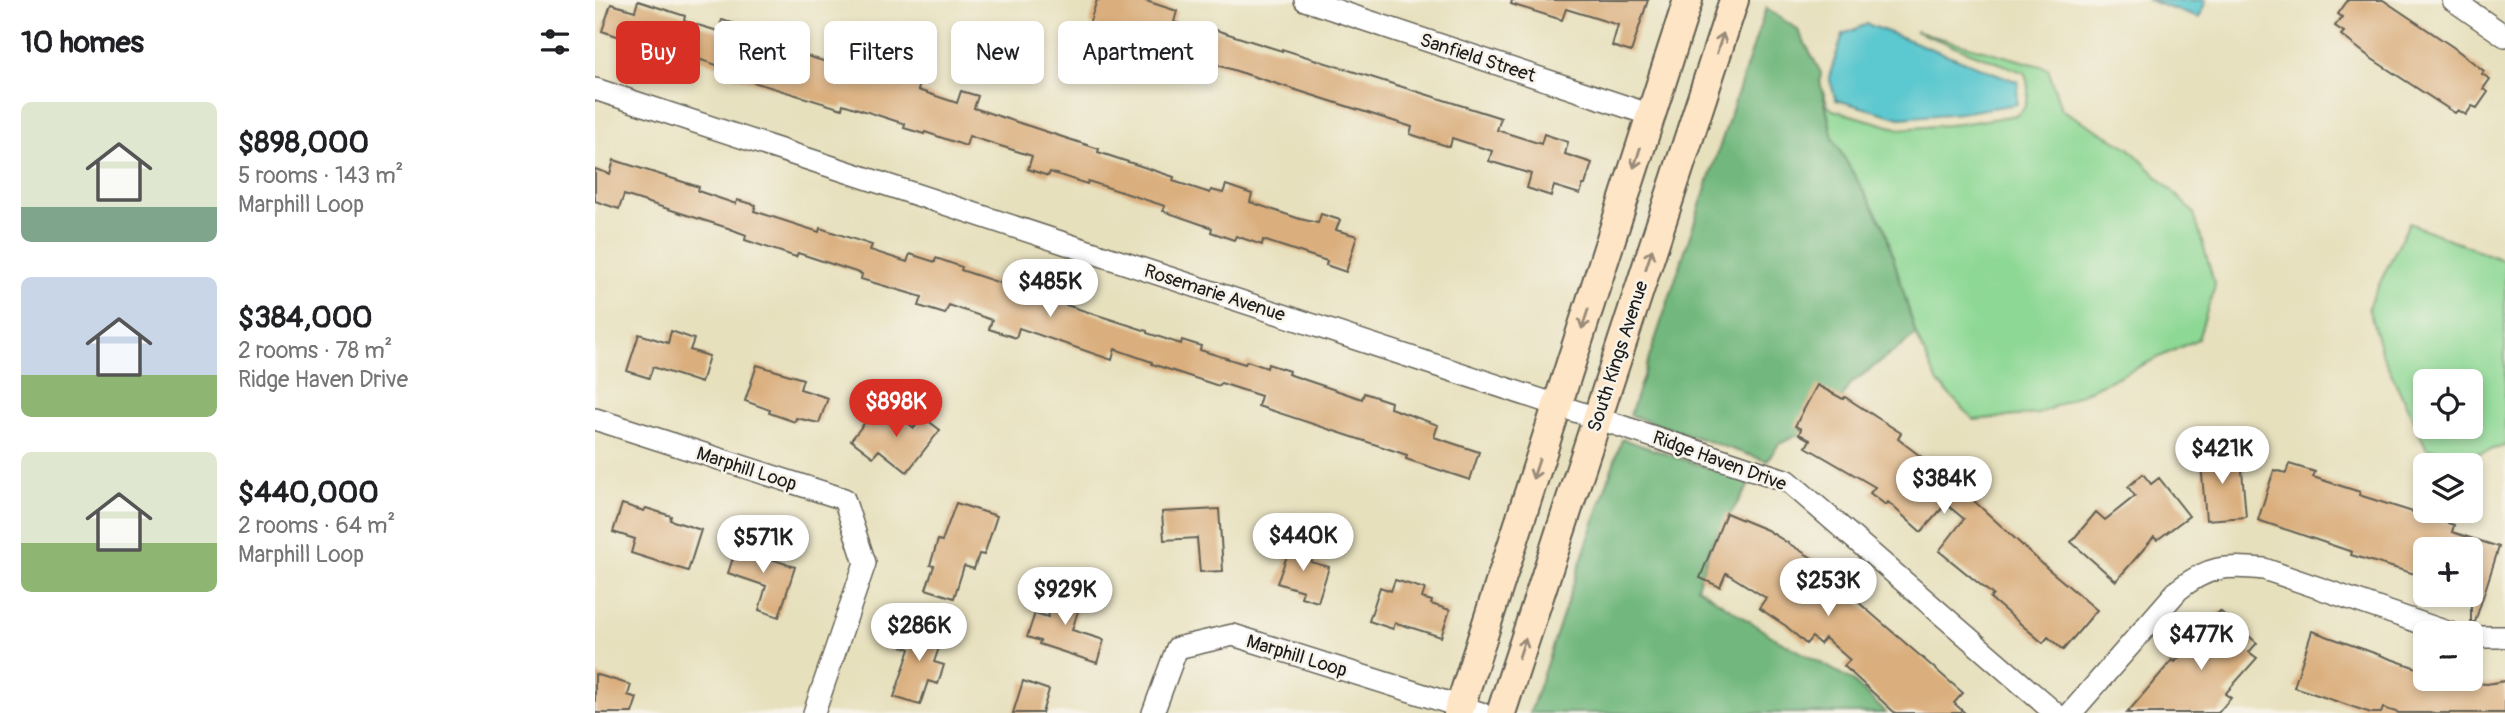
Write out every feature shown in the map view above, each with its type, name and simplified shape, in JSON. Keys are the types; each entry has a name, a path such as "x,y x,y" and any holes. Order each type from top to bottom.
{"main road":[{"path":"1467,711 1557,404 1688,0"},
{"name":"South Kings Avenue","path":"1501,713 1734,0"}],"street":[{"name":"Sanfield Street","path":"1305,0 1651,114"},
{"path":"2453,0 2505,36"},
{"name":"Rosemarie Avenue","path":"595,89 1596,417"},
{"name":"Ridge Haven Drive","path":"1596,417 1788,481 2055,713"},
{"name":"Marphill Loop","path":"595,419 844,499 865,563 814,713"},
{"path":"2071,713 2178,590 2196,576 2217,569 2239,566 2264,569 2415,621"},
{"name":"Marphill Loop","path":"1153,713 1177,648 1233,635 1467,711"},
{"path":"2483,637 2505,637"}],"green space":[{"path":"1766,8 1798,30 1821,73 1820,81 1833,139 1884,226 1916,335 1849,385 1831,419 1779,444 1767,461 1630,415"},
{"path":"1915,31 2048,68 2061,109 2129,148 2194,213 2215,286 2198,339 2038,414 1974,420 1938,383 1916,335 1884,226 1833,139 1823,91 1828,106 1833,110 1900,129 1960,124 2017,115 2027,102 2028,84 2025,73"},
{"path":"2409,223 2505,261 2505,446 2479,453 2427,449 2422,439 2483,439 2483,369 2413,369 2413,419 2382,354 2368,307"},
{"path":"1622,439 1751,482 1711,544 1697,587 1773,637 1852,680 1886,713 1530,713"}],"water":[{"path":"2147,0 2206,0 2199,18"},
{"path":"1867,24 2018,82 2017,104 1960,113 1900,118 1836,100 1829,77 1843,34"}],"building":[{"path":"1097,0 1143,0 1177,11 1174,21 1090,21"},
{"path":"1512,0 1648,0 1631,52 1612,46 1618,25 1566,9 1562,20 1511,4"},
{"path":"2348,0 2383,0 2484,71 2482,74 2490,79 2483,89 2488,92 2477,108 2472,106 2466,115 2458,110 2455,113 2372,59 2341,35 2344,32 2335,26 2342,17 2338,14"},
{"path":"638,1 685,16 684,21 616,21 616,36 602,31 611,4 635,11"},
{"path":"700,26 714,30 714,64 700,60"},
{"path":"1218,31 1501,118 1497,130 1541,144 1544,134 1568,142 1565,154 1592,163 1580,194 1554,186 1551,196 1527,188 1531,174 1489,161 1492,151 1452,138 1450,147 1410,134 1412,127 1218,65"},
{"path":"810,57 824,61 824,84 920,84 918,90 957,103 961,91 978,96 974,108 1099,149 1098,152 1174,177 1173,181 1210,193 1211,190 1223,193 1226,185 1252,194 1250,202 1300,219 1318,223 1321,214 1340,220 1336,230 1357,236 1346,272 1326,265 1327,261 1263,240 1262,245 1236,236 1234,240 1211,232 1212,228 1163,211 1165,206 1088,181 1087,184 1050,172 1048,176 1028,169 1032,156 969,136 966,146 904,128 905,124 843,104 842,109 760,84 810,84"},
{"path":"614,160 699,187 698,191 736,204 737,200 756,205 754,211 819,232 820,228 872,245 870,250 907,262 910,254 935,262 936,258 962,267 961,270 1003,284 1004,280 1030,288 1029,293 1181,344 1182,340 1201,346 1200,350 1245,364 1247,361 1267,368 1268,364 1289,371 1288,374 1362,399 1364,393 1391,402 1390,408 1438,425 1434,437 1479,452 1470,480 1406,459 1407,455 1258,406 1261,396 1221,383 1219,386 1115,349 1112,360 1019,328 1016,338 989,329 992,320 949,305 945,314 919,306 922,297 861,279 862,274 798,253 796,257 745,240 746,235 728,228 624,195 619,209 595,201 595,169 610,174"},
{"path":"671,331 694,339 690,350 709,356 701,383 653,367 649,378 627,371 639,334 668,343"},
{"path":"757,365 803,379 800,389 828,398 819,423 796,418 795,422 745,401"},
{"path":"1817,385 1843,399 1845,397 1901,433 1898,439 1950,479 2097,610 2063,650 2048,637 2043,643 1990,598 1993,595 1939,551 1964,519 1946,504 1921,532 1888,502 1886,505 1870,493 1875,487 1806,447 1810,440 1799,434 1801,429 1795,426"},
{"path":"875,410 891,424 898,415 914,428 923,417 940,430 907,472 879,450 873,457 851,440"},
{"path":"2228,450 2229,460 2241,459 2246,517 2206,520 2200,452"},
{"path":"2289,464 2315,472 2313,477 2413,512 2413,523 2448,523 2454,525 2452,532 2468,537 2413,537 2413,573 2351,555 2352,552 2258,520 2274,470 2286,473"},
{"path":"2143,474 2151,484 2159,478 2189,516 2157,540 2154,537 2116,581 2071,542 2096,512 2105,520 2135,496 2128,487"},
{"path":"956,503 997,516 984,555 979,554 974,569 964,566 954,598 926,589 934,566 930,565 938,540 942,541"},
{"path":"622,504 671,516 670,520 701,530 688,571 631,553 635,539 613,532"},
{"path":"1219,509 1223,571 1200,572 1197,538 1164,540 1162,512"},
{"path":"1726,513 1767,530 1817,561 1809,573 1836,597 1845,587 1860,600 1858,602 1963,693 1954,703 1965,713 1895,713 1844,666 1850,660 1825,638 1820,644 1812,637 1806,644 1786,626 1759,608 1766,598 1726,573 1720,587 1700,578"},
{"path":"739,540 765,548 762,556 795,567 779,617 759,610 766,586 728,573"},
{"path":"2483,542 2499,547 2483,597"},
{"path":"1292,543 1315,550 1311,562 1329,567 1318,602 1301,597 1303,591 1277,583"},
{"path":"1395,580 1425,589 1422,598 1450,610 1441,637 1400,624 1395,623 1393,629 1369,621 1380,587 1391,591"},
{"path":"1059,584 1084,592 1072,630 1104,640 1097,663 1039,644 1040,641 1027,637 1035,613 1048,617"},
{"path":"2471,607 2480,607 2475,621 2471,621"},
{"path":"2220,611 2257,643 2249,652 2257,658 2225,694 2231,698 2218,713 2127,713 2172,660 2175,662"},
{"path":"905,623 943,636 934,662 944,665 938,684 928,681 920,705 894,697 910,649 898,645"},
{"path":"2312,631 2413,667 2413,691 2483,691 2483,684 2505,681 2505,713 2399,713 2383,708 2381,713 2371,713 2294,687"},
{"path":"595,674 631,685 628,695 637,698 632,713 595,713"},
{"path":"1023,681 1049,690 1042,713 1013,713"}]}
